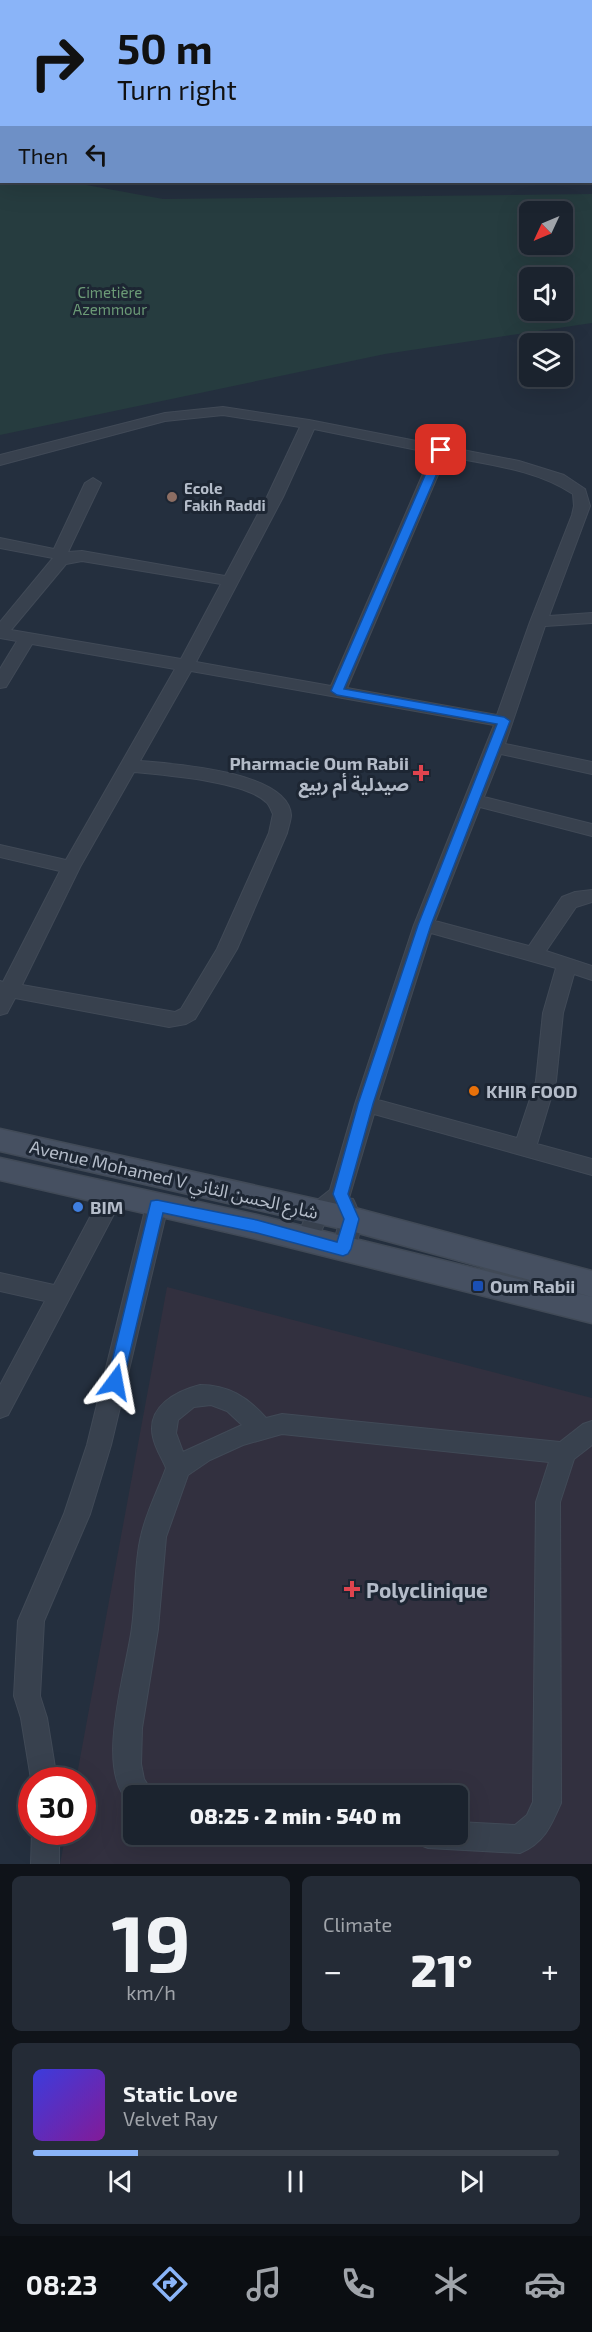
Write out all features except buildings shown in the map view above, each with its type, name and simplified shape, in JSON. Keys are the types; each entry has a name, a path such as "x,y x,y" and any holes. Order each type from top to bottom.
{"main road":[{"name":"Avenue Mohamed V شارع الحسن الثاني","path":"0,1140 337,1208 592,1284"},
{"name":"Avenue Mohamed V شارع الحسن الثاني","path":"0,1169 257,1227 592,1310"}],"street":[{"path":"0,460 181,414 239,412 441,450 547,473 567,482 580,492 582,506 580,515 538,622 495,747 424,925 366,1104 337,1208 343,1249"},
{"path":"0,1008 5,989 186,665 275,497 309,424"},
{"path":"337,691 441,450"},
{"path":"93,483 65,556 0,633 504,721"},
{"path":"0,543 65,556 102,559 229,581"},
{"path":"538,622 592,618"},
{"path":"0,683 27,638"},
{"path":"495,747 592,768"},
{"path":"5,989 175,1020 183,1017 192,1009 226,949 281,823 279,806 271,796 241,782 185,771 131,766"},
{"path":"474,800 592,830"},
{"path":"0,851 72,867"},
{"path":"534,954 569,902 575,898 592,896"},
{"path":"424,925 534,954 592,973"},
{"path":"525,1148 546,1081 553,1013 567,966"},
{"path":"366,1104 592,1167"},
{"path":"0,1408 114,1196"},
{"path":"41,1767 34,1718 27,1696 27,1654 31,1622 77,1514 99,1445 157,1206"},
{"path":"306,1240 337,1208"},
{"path":"0,1282 60,1295"},
{"path":"178,1468 163,1431 168,1412 184,1398 203,1393 229,1399 245,1411 261,1430"},
{"path":"132,1785 127,1764 128,1728 145,1629 153,1537 178,1468 201,1453 238,1436 282,1424 564,1453"},
{"path":"468,1836 520,1839 537,1825 547,1803 548,1502 564,1453 592,1431"},
{"path":"45,1845 45,1864"}],"shaded area":[{"name":"Polyclinique","path":"167,1287 592,1398 592,1864 60,1864 64,1845 96,1845 96,1767 78,1767"}],"green space":[{"name":"Cimetière Azemmour","path":"0,183 75,183 163,199 592,194 592,323 385,354 0,435"}],"place":[{"name":"Ecole Fakih Raddi","path":"172,497"},
{"name":"Pharmacie Oum Rabii صيدلية أم ربيع","path":"421,773"},
{"name":"KHIR FOOD","path":"474,1091"},
{"name":"BIM","path":"78,1207"},
{"name":"Oum Rabii","path":"478,1286"},
{"name":"Polyclinique","path":"352,1589"}],"route":[{"path":"115,1382 157,1206 257,1227 343,1249 351,1219 340,1194 366,1104 424,925 504,721 337,691 441,450"}]}
